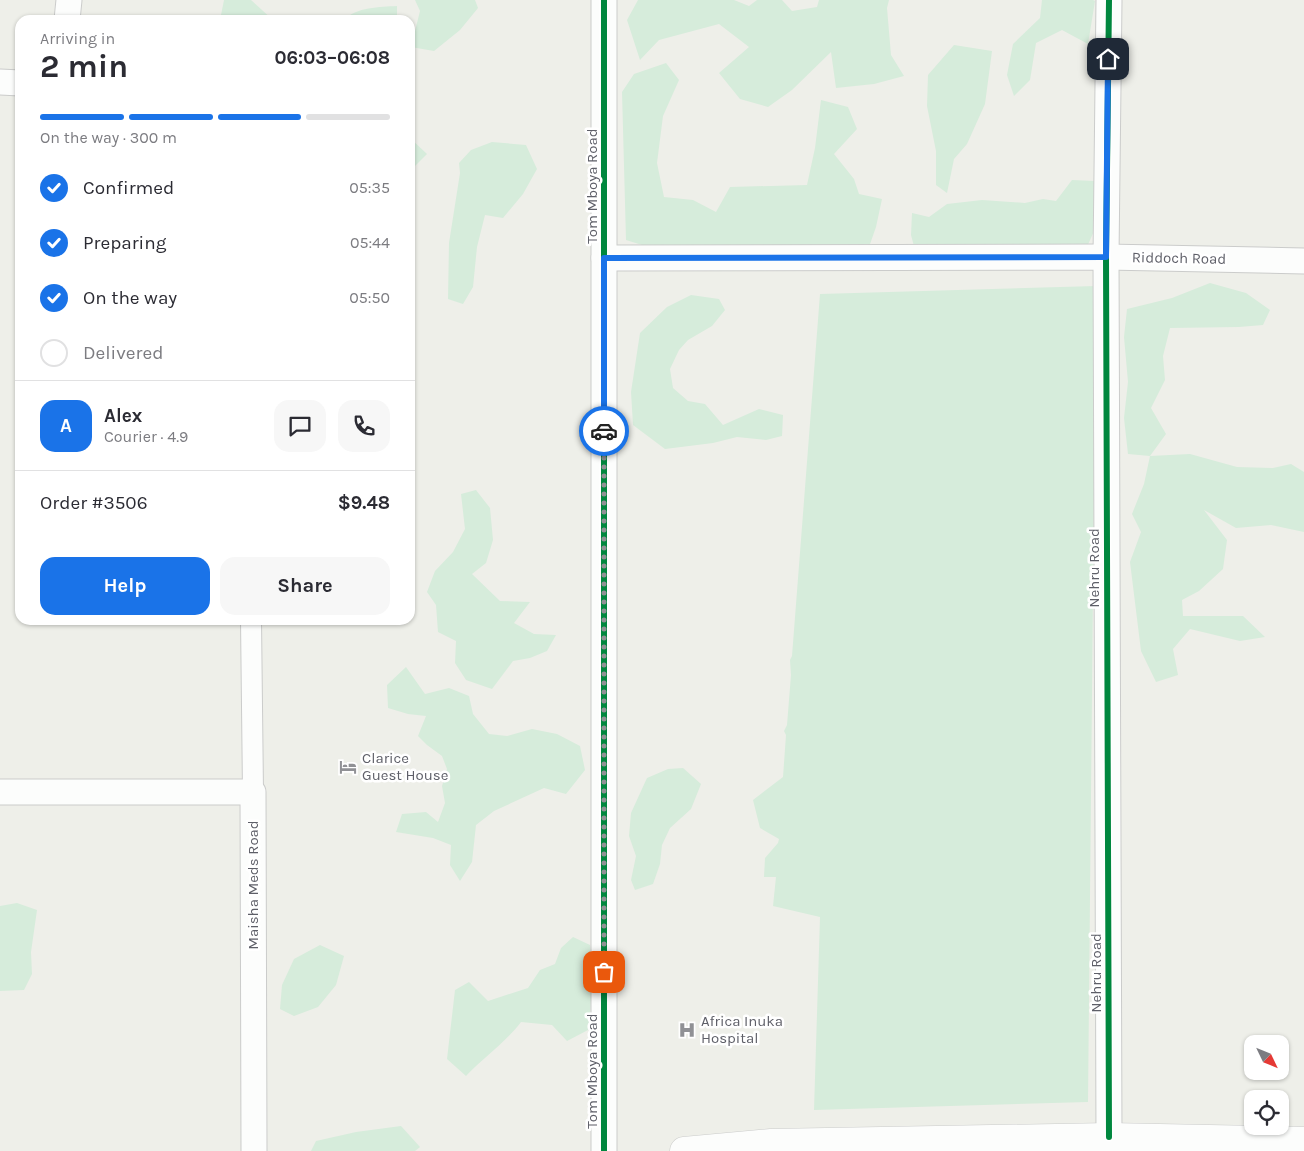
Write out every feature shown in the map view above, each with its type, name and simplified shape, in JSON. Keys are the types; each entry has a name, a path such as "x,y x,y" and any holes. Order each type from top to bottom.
{"main road":[{"path":"684,1151 771,1143 863,1146 1108,1137 1210,1145 1304,1142"}],"street":[{"path":"68,15 70,0"},
{"name":"Tom Mboya Road","path":"604,0 604,1151"},
{"name":"Nehru Road","path":"1108,1137 1106,257 1109,0"},
{"path":"0,82 15,83"},
{"name":"Riddoch Road","path":"604,258 1106,257 1304,261"},
{"name":"Maisha Meds Road","path":"251,625 254,1151"},
{"path":"0,792 253,792"}],"green space":[{"path":"224,0 251,0 268,15 221,15"},
{"path":"415,0 475,0 478,8 460,30 434,51 415,48 415,31 420,11"},
{"path":"638,0 734,0 749,6 757,0 782,0 792,11 817,7 819,0 889,0 887,8 891,55 904,76 874,84 836,88 831,52 792,90 768,107 740,99 719,73 749,47 719,24 659,40 640,60 627,20"},
{"path":"1042,0 1095,1 1088,44 1062,30 1036,43 1030,80 1014,96 1007,75 1013,44 1040,18"},
{"path":"397,6 397,15 350,15 355,12 376,7"},
{"path":"954,45 992,51 985,104 967,144 954,159 947,193 936,185 936,151 927,106 928,75"},
{"path":"666,63 679,80 663,116 657,163 664,197 693,200 716,212 730,187 807,185 815,148 821,100 848,107 857,129 834,154 854,179 859,194 882,199 876,227 869,247 658,250 626,240 622,92 634,74"},
{"path":"492,142 526,145 537,169 523,194 503,218 485,215 477,247 473,287 463,304 448,299 449,243 460,173 459,163 471,150"},
{"path":"415,143 427,154 415,166"},
{"path":"1072,180 1095,181 1095,229 1086,249 915,250 911,235 912,213 929,217 947,204 982,200 1025,203 1043,199 1056,201"},
{"path":"1210,283 1246,293 1270,310 1263,325 1170,328 1163,356 1165,380 1151,408 1166,434 1150,456 1128,454 1124,418 1128,382 1124,337 1127,309 1172,298"},
{"path":"1096,286 1088,1102 814,1110 820,917 773,906 776,877 764,877 765,858 778,843 779,839 760,828 753,800 783,777 786,735 784,731 787,725 791,675 790,660 792,656 820,294"},
{"path":"691,295 719,299 725,310 712,326 688,340 679,350 670,369 673,388 688,401 705,404 723,425 759,409 783,415 782,436 766,440 737,437 713,443 665,449 633,425 631,392 640,333 667,307"},
{"path":"1190,454 1237,467 1273,468 1291,464 1304,472 1304,532 1271,525 1236,528 1204,510 1227,540 1223,569 1199,591 1182,600 1183,616 1243,616 1265,637 1240,641 1190,629 1173,649 1178,675 1156,682 1141,651 1130,562 1141,532 1132,514 1144,484 1150,456"},
{"path":"476,490 490,508 493,540 486,563 472,574 500,601 530,602 514,623 534,634 556,635 547,651 530,658 513,661 492,689 466,680 455,663 456,641 438,632 436,605 427,592 435,571 453,552 465,529 461,494"},
{"path":"406,667 425,694 449,688 469,696 473,714 489,734 507,736 532,729 557,734 580,746 585,770 566,794 544,788 494,811 476,825 472,862 460,881 450,865 451,845 433,838 396,832 402,814 426,812 438,822 445,803 442,786 447,769 442,756 418,736 426,716 408,714 388,708 387,685"},
{"path":"683,768 701,784 691,809 670,828 662,845 660,864 653,884 635,890 631,880 636,856 629,836 631,813 647,778 668,769"},
{"path":"17,903 37,910 31,952 32,974 24,990 0,991 0,906"},
{"path":"573,937 590,945 592,988 588,1030 567,1041 552,1025 521,1022 508,1037 466,1076 447,1059 455,990 469,982 488,1001 528,988 540,970 555,964 561,948"},
{"path":"320,945 344,956 336,985 318,1007 294,1016 280,1009 282,985 294,959"},
{"path":"401,1126 420,1147 415,1151 311,1151 316,1141 356,1132"}],"cycle path":[{"path":"604,0 604,1151"},
{"path":"1109,0 1106,257 1109,1137"}],"way so far":[{"path":"604,431 604,972"}],"place":[{"name":"Clarice Guest House","path":"348,767"},
{"name":"Africa Inuka Hospital","path":"687,1030"}],"route":[{"path":"604,431 604,258 1106,257 1108,59"}]}
